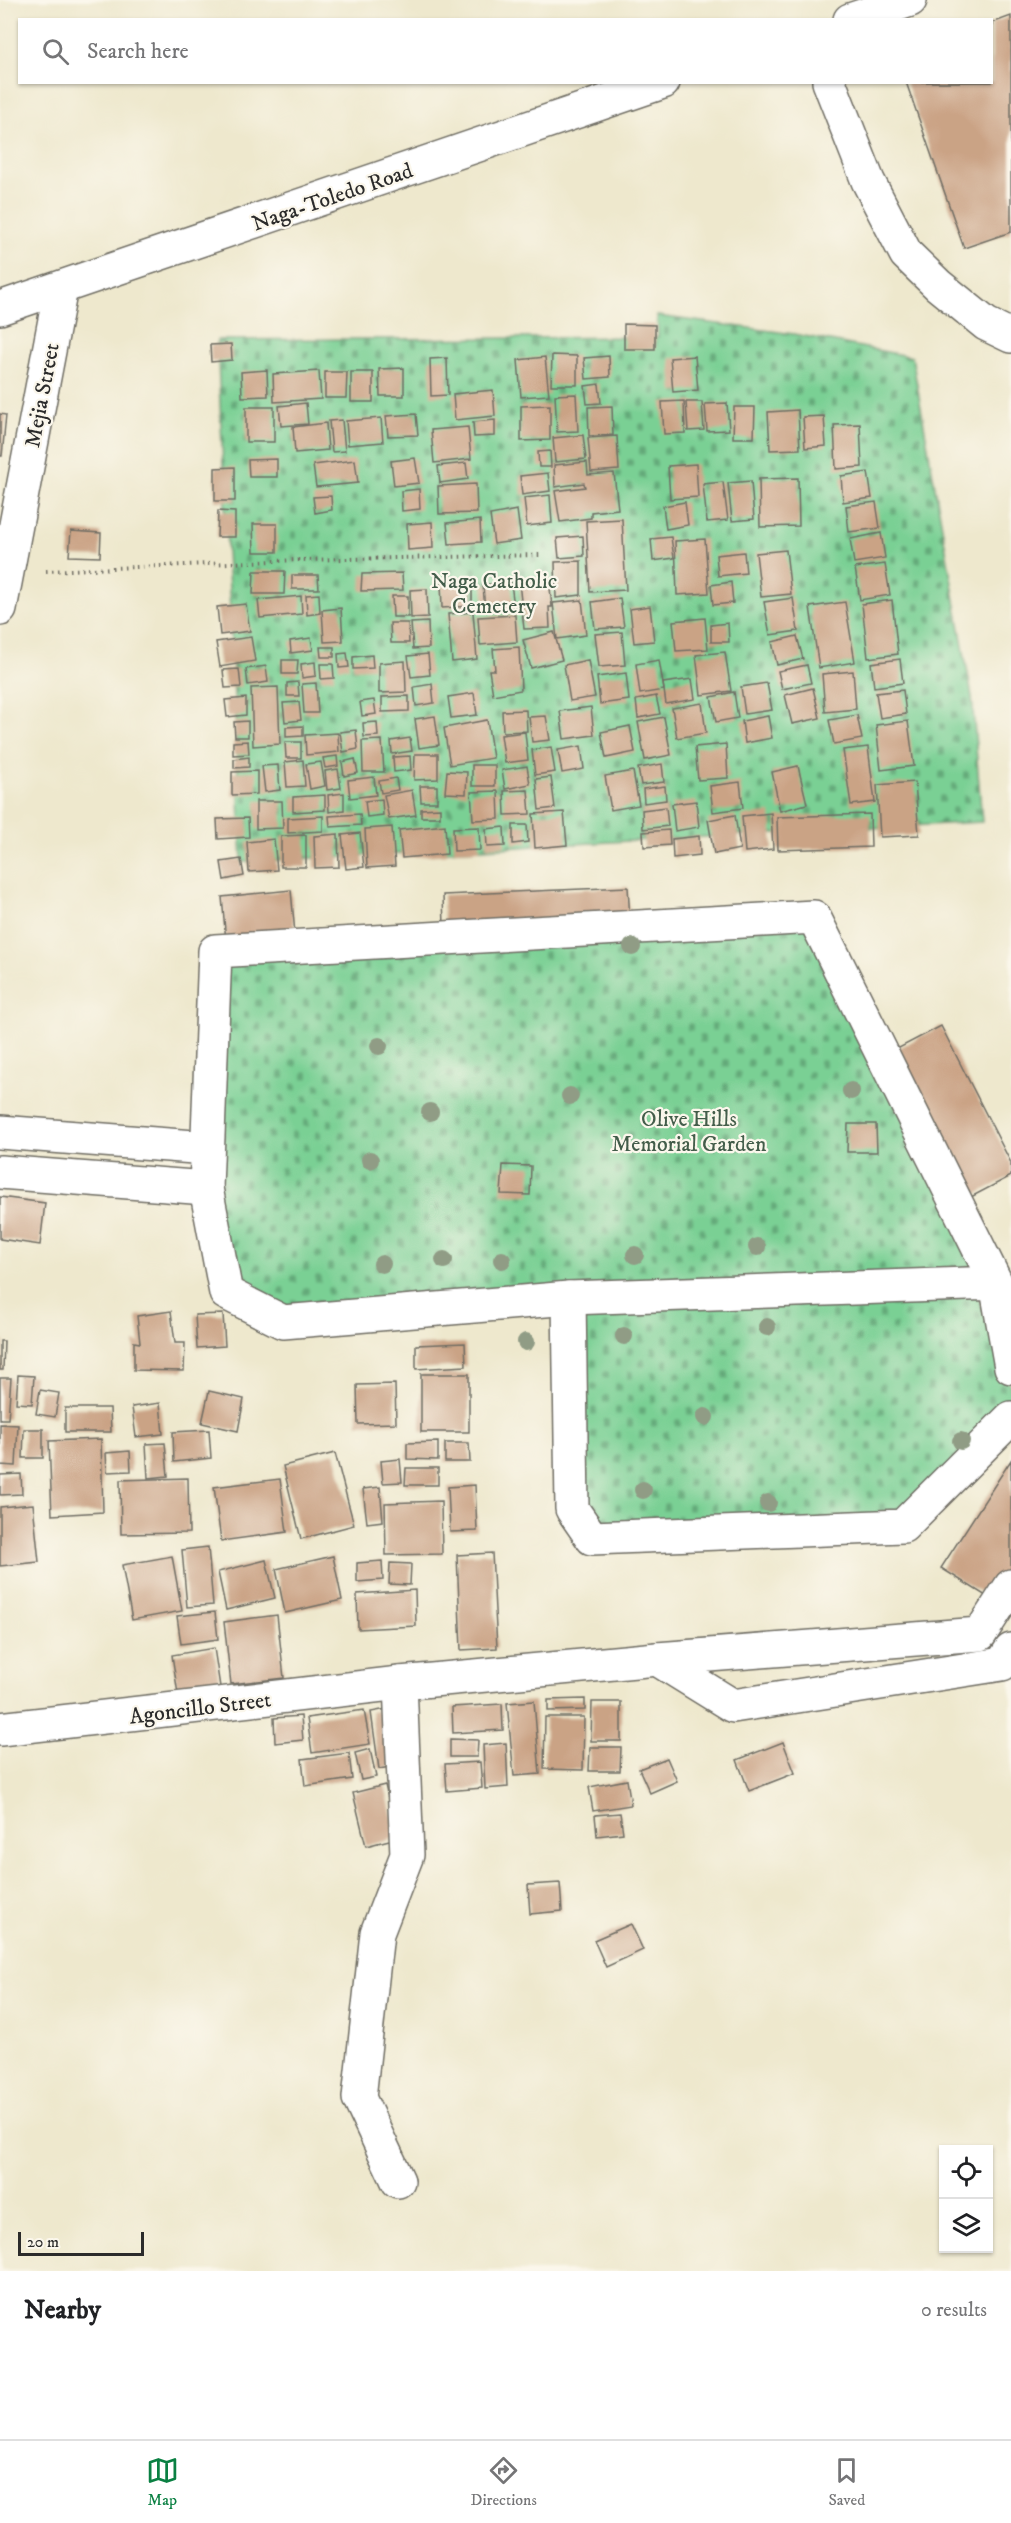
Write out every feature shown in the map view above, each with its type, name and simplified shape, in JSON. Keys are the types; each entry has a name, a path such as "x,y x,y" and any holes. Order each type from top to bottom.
{"main road":[{"path":"856,18 910,0"},
{"name":"Naga-Toledo Road","path":"0,308 657,84"},
{"path":"830,84 868,181 906,254 938,285 986,324 1011,336"},
{"name":"Mejia Street","path":"0,609 61,288"},
{"path":"996,1283 569,1298 283,1322 226,1293 206,1188 215,951 814,916 996,1283 1011,1367"},
{"path":"0,1131 207,1148"},
{"path":"0,1172 206,1188"},
{"path":"569,1298 572,1509 592,1538 903,1526 1011,1418"},
{"name":"Agoncillo Street","path":"0,1729 400,1683 657,1659 980,1634 1011,1586"},
{"path":"657,1659 733,1706 1008,1664"},
{"path":"398,2181 359,2098 376,1933 407,1855 400,1683"}],"path":[{"path":"6,573 298,560 543,555"}],"green space":[{"name":"Naga Catholic Cemetery","path":"657,316 794,334 912,357 972,697 982,822 242,862 217,340 658,337"},
{"name":"Olive Hills Memorial Garden","path":"814,917 996,1283 967,1266 1011,1389 1011,1418 903,1526 592,1538 569,1298 283,1322 226,1293 206,1188 215,951"}],"building":[{"path":"1011,16 1011,232 964,248 907,84 993,84 993,23"},
{"path":"624,324 655,325 655,349 624,349"},
{"path":"231,344 232,360 211,362 210,345"},
{"path":"552,355 577,356 577,385 551,385"},
{"path":"609,356 610,377 586,379 584,358"},
{"path":"695,356 698,390 673,392 670,358"},
{"path":"545,357 549,395 521,397 518,360"},
{"path":"447,358 448,395 431,396 430,359"},
{"path":"404,368 404,396 380,396 379,369"},
{"path":"267,370 268,396 242,397 241,372"},
{"path":"319,371 321,399 274,402 273,374"},
{"path":"325,372 347,372 346,398 325,398"},
{"path":"351,372 373,372 373,402 351,402"},
{"path":"599,384 601,403 587,404 585,386"},
{"path":"493,390 495,416 455,420 453,394"},
{"path":"576,394 578,431 557,432 555,395"},
{"path":"684,401 685,433 664,434 662,402"},
{"path":"686,402 702,402 704,430 688,431"},
{"path":"306,403 308,424 281,426 279,406"},
{"path":"727,403 729,430 707,431 705,404"},
{"path":"550,405 550,440 521,441 521,406"},
{"path":"612,406 613,435 589,436 588,407"},
{"path":"246,407 274,407 274,442 246,442"},
{"path":"734,407 755,407 754,438 733,438"},
{"path":"798,410 800,449 770,450 768,412"},
{"path":"0,414 6,415 2,456 0,456"},
{"path":"416,414 418,435 388,436 386,416"},
{"path":"824,416 826,446 805,448 803,417"},
{"path":"381,418 383,442 348,445 346,421"},
{"path":"342,420 345,451 332,452 329,421"},
{"path":"495,420 495,436 474,437 473,422"},
{"path":"326,423 328,450 295,453 293,427"},
{"path":"860,424 862,467 836,469 834,425"},
{"path":"468,427 471,459 434,463 431,430"},
{"path":"583,435 586,459 555,462 553,438"},
{"path":"617,436 619,470 591,472 588,438"},
{"path":"550,451 551,467 539,467 538,452"},
{"path":"415,458 419,483 394,486 391,461"},
{"path":"277,459 277,477 249,477 248,460"},
{"path":"355,460 358,483 316,487 313,465"},
{"path":"587,462 588,475 614,473 618,509 591,512 591,518 560,522 555,491 585,487 584,483 555,487 554,465"},
{"path":"466,463 468,479 440,483 438,466"},
{"path":"696,464 698,497 670,499 668,466"},
{"path":"235,467 235,501 215,501 215,468"},
{"path":"868,472 872,498 843,502 841,476"},
{"path":"548,473 550,491 522,495 520,476"},
{"path":"798,478 799,526 760,527 759,479"},
{"path":"751,481 754,519 732,521 728,483"},
{"path":"723,482 728,520 707,522 703,484"},
{"path":"476,484 477,513 439,514 438,486"},
{"path":"419,489 420,509 402,511 401,491"},
{"path":"550,495 552,523 527,526 524,498"},
{"path":"331,496 332,510 315,513 313,497"},
{"path":"685,502 688,525 666,529 663,506"},
{"path":"876,502 880,528 849,532 846,506"},
{"path":"517,510 521,540 494,544 490,515"},
{"path":"218,511 235,512 235,537 217,537"},
{"path":"622,519 626,590 590,592 586,521"},
{"path":"480,520 481,542 449,544 447,523"},
{"path":"432,522 433,548 408,550 407,524"},
{"path":"253,524 277,524 277,552 254,552"},
{"path":"71,531 101,533 100,557 69,556"},
{"path":"881,533 885,558 854,563 850,539"},
{"path":"583,536 584,556 559,558 557,538"},
{"path":"671,537 674,558 653,561 651,539"},
{"path":"705,539 709,593 677,595 675,541"},
{"path":"786,550 791,594 761,597 756,553"},
{"path":"744,552 746,573 718,576 716,555"},
{"path":"581,561 581,595 556,598 555,562"},
{"path":"885,564 890,595 860,600 855,568"},
{"path":"254,571 285,571 284,594 253,594"},
{"path":"402,573 403,590 361,591 362,574"},
{"path":"292,575 318,575 319,589 292,589"},
{"path":"549,578 552,607 549,607 550,628 524,629 519,582"},
{"path":"472,581 472,606 442,608 441,583"},
{"path":"511,582 514,608 485,611 483,585"},
{"path":"731,582 733,603 713,605 711,585"},
{"path":"427,589 428,617 411,618 410,590"},
{"path":"319,594 320,613 307,615 306,595"},
{"path":"301,596 302,614 260,618 258,600"},
{"path":"392,596 408,596 408,617 393,617"},
{"path":"620,598 624,627 595,629 592,602"},
{"path":"793,598 798,631 770,635 764,602"},
{"path":"582,600 586,635 557,639 553,603"},
{"path":"892,600 898,654 868,658 862,604"},
{"path":"845,602 855,662 819,668 810,607"},
{"path":"246,604 250,631 220,635 217,607"},
{"path":"650,606 654,641 634,643 630,609"},
{"path":"341,608 343,641 324,642 322,610"},
{"path":"473,612 477,659 452,662 448,614"},
{"path":"515,615 517,642 480,645 478,617"},
{"path":"705,618 708,649 676,651 673,621"},
{"path":"428,622 429,648 413,649 411,623"},
{"path":"390,623 408,623 409,643 391,643"},
{"path":"728,623 729,642 711,642 711,625"},
{"path":"554,632 562,660 531,668 523,640"},
{"path":"622,632 625,665 599,667 595,634"},
{"path":"797,636 803,659 777,665 772,642"},
{"path":"251,637 255,661 220,667 216,642"},
{"path":"311,638 313,650 291,653 290,641"},
{"path":"320,647 334,647 334,657 321,657"},
{"path":"519,647 521,690 493,695 489,670 495,670 493,649"},
{"path":"725,652 731,691 701,695 696,655"},
{"path":"347,653 349,667 339,668 338,654"},
{"path":"428,654 430,675 411,677 408,656"},
{"path":"372,655 373,668 353,669 353,657"},
{"path":"900,659 903,683 874,687 871,663"},
{"path":"282,660 298,660 297,674 282,674"},
{"path":"588,660 595,697 570,701 564,665"},
{"path":"659,660 664,690 640,694 636,664"},
{"path":"405,661 406,692 379,693 379,663"},
{"path":"315,662 316,676 302,678 301,664"},
{"path":"320,664 333,664 334,678 321,679"},
{"path":"807,665 811,683 782,689 778,671"},
{"path":"266,666 268,682 248,685 246,669"},
{"path":"239,669 241,687 225,688 223,670"},
{"path":"853,671 856,709 825,712 822,674"},
{"path":"626,673 629,700 600,704 597,677"},
{"path":"692,679 695,699 666,704 663,683"},
{"path":"298,682 299,696 287,696 287,683"},
{"path":"316,683 318,713 304,713 302,684"},
{"path":"767,683 772,710 745,714 741,687"},
{"path":"432,684 434,703 416,706 414,687"},
{"path":"278,687 280,744 253,746 251,688"},
{"path":"813,688 820,718 792,724 785,695"},
{"path":"903,690 906,714 880,718 876,693"},
{"path":"734,692 738,718 716,722 711,697"},
{"path":"474,693 477,715 451,718 448,697"},
{"path":"409,696 409,711 382,712 382,697"},
{"path":"656,696 660,714 638,718 636,700"},
{"path":"246,698 246,715 227,717 225,700"},
{"path":"374,700 376,714 362,716 360,702"},
{"path":"299,702 301,720 285,722 283,703"},
{"path":"702,703 706,733 677,738 672,708"},
{"path":"591,707 594,735 564,739 560,711"},
{"path":"526,710 527,731 503,732 502,711"},
{"path":"857,715 862,739 834,744 829,720"},
{"path":"435,716 439,745 419,748 415,719"},
{"path":"546,716 550,740 532,742 529,717"},
{"path":"768,716 772,738 745,743 742,721"},
{"path":"664,717 671,755 645,760 638,722"},
{"path":"487,720 493,758 450,765 444,728"},
{"path":"248,721 248,737 235,737 234,722"},
{"path":"908,721 914,766 881,770 876,725"},
{"path":"377,722 378,736 364,737 363,723"},
{"path":"303,726 303,736 286,737 286,727"},
{"path":"630,726 635,752 606,758 601,732"},
{"path":"356,730 358,749 343,752 340,732"},
{"path":"525,732 528,760 505,763 501,735"},
{"path":"338,733 339,752 306,755 305,735"},
{"path":"410,738 412,751 392,754 391,741"},
{"path":"382,740 384,772 363,772 362,741"},
{"path":"248,741 249,754 233,755 233,742"},
{"path":"285,742 301,742 301,758 286,758"},
{"path":"726,744 728,778 698,780 695,747"},
{"path":"581,746 584,769 562,773 558,750"},
{"path":"551,747 555,772 535,775 532,750"},
{"path":"868,747 875,802 851,805 843,750"},
{"path":"415,754 438,754 438,779 414,780"},
{"path":"337,756 338,766 325,768 323,758"},
{"path":"410,756 411,770 394,772 393,757"},
{"path":"249,757 249,767 234,768 234,759"},
{"path":"355,759 358,773 344,776 342,762"},
{"path":"303,760 305,786 287,787 285,762"},
{"path":"321,762 325,786 310,789 306,764"},
{"path":"662,764 664,782 641,785 638,768"},
{"path":"278,765 280,790 265,792 262,766"},
{"path":"472,765 495,765 495,786 472,786"},
{"path":"527,766 530,784 505,789 502,770"},
{"path":"798,766 807,804 780,811 772,772"},
{"path":"338,769 341,788 327,790 325,771"},
{"path":"257,771 257,794 232,795 232,772"},
{"path":"447,771 467,772 466,794 445,793"},
{"path":"633,771 639,805 611,810 605,776"},
{"path":"374,777 376,795 350,798 348,780"},
{"path":"551,777 555,808 539,810 536,779"},
{"path":"396,778 398,790 381,793 379,781"},
{"path":"740,782 743,808 713,812 710,786"},
{"path":"915,782 919,835 880,837 877,785"},
{"path":"420,786 437,786 437,802 421,802"},
{"path":"665,786 666,800 644,803 643,789"},
{"path":"412,790 416,815 389,819 384,795"},
{"path":"528,790 530,814 505,815 504,791"},
{"path":"498,791 499,819 473,820 471,792"},
{"path":"344,793 344,810 329,812 328,795"},
{"path":"325,795 325,810 293,812 293,797"},
{"path":"382,799 383,815 367,817 365,801"},
{"path":"256,801 282,801 283,828 256,829"},
{"path":"696,801 699,827 675,831 672,804"},
{"path":"666,807 668,826 643,829 642,810"},
{"path":"440,808 440,817 421,817 421,809"},
{"path":"564,812 567,845 535,848 533,814"},
{"path":"771,813 773,849 745,852 742,816"},
{"path":"360,814 361,825 330,827 329,816"},
{"path":"870,814 871,847 778,850 777,817"},
{"path":"735,815 740,849 714,854 708,820"},
{"path":"323,816 323,831 288,833 288,818"},
{"path":"248,818 249,837 218,839 217,819"},
{"path":"445,825 447,854 402,858 399,830"},
{"path":"513,825 527,825 528,842 513,844"},
{"path":"392,827 395,866 367,868 365,829"},
{"path":"479,827 480,850 454,851 453,828"},
{"path":"504,827 505,846 487,847 486,829"},
{"path":"669,830 670,845 644,847 643,832"},
{"path":"360,833 364,867 346,869 342,835"},
{"path":"338,834 339,867 315,868 314,836"},
{"path":"306,835 306,867 281,867 281,836"},
{"path":"699,836 700,855 673,858 672,839"},
{"path":"274,839 277,870 249,872 247,842"},
{"path":"241,859 244,876 224,880 221,862"},
{"path":"628,887 630,920 444,927 443,895"},
{"path":"291,890 295,934 226,941 222,897"},
{"path":"941,1026 1011,1163 1011,1176 971,1197 895,1050"},
{"path":"848,1124 876,1124 877,1152 847,1152"},
{"path":"503,1165 531,1166 530,1195 501,1194"},
{"path":"0,1197 45,1203 40,1245 0,1239"},
{"path":"171,1311 175,1343 185,1343 184,1371 134,1370 134,1342 140,1343 137,1316"},
{"path":"223,1314 225,1346 197,1348 195,1315"},
{"path":"0,1341 4,1341 3,1370 0,1370"},
{"path":"465,1343 466,1366 416,1369 416,1345"},
{"path":"421,1374 469,1374 469,1432 421,1432"},
{"path":"18,1375 34,1376 32,1404 16,1403"},
{"path":"0,1378 11,1378 8,1419 0,1419"},
{"path":"395,1384 396,1423 358,1424 357,1385"},
{"path":"40,1390 59,1393 55,1417 36,1414"},
{"path":"209,1391 244,1399 238,1431 202,1423"},
{"path":"160,1403 163,1434 136,1437 132,1407"},
{"path":"65,1408 110,1408 111,1432 65,1432"},
{"path":"0,1424 18,1425 16,1466 0,1465"},
{"path":"24,1429 43,1429 43,1458 23,1458"},
{"path":"209,1430 211,1458 174,1462 173,1432"},
{"path":"101,1439 103,1512 52,1515 49,1441"},
{"path":"438,1442 438,1460 407,1459 407,1443"},
{"path":"165,1443 168,1476 148,1478 146,1444"},
{"path":"445,1443 469,1443 470,1462 445,1462"},
{"path":"130,1451 131,1471 107,1472 106,1453"},
{"path":"335,1453 354,1525 301,1539 283,1466"},
{"path":"400,1459 402,1482 383,1483 381,1461"},
{"path":"1011,1460 1011,1575 994,1601 941,1568"},
{"path":"406,1468 438,1468 438,1485 405,1485"},
{"path":"21,1474 22,1494 0,1495 0,1475"},
{"path":"188,1478 189,1533 121,1534 120,1480"},
{"path":"280,1479 287,1532 221,1541 214,1487"},
{"path":"475,1485 477,1531 450,1532 448,1487"},
{"path":"380,1487 383,1521 367,1523 363,1489"},
{"path":"441,1501 442,1554 386,1555 385,1503"},
{"path":"33,1504 39,1562 0,1566 0,1507"},
{"path":"208,1547 213,1605 187,1607 182,1550"},
{"path":"492,1553 497,1648 461,1650 457,1555"},
{"path":"172,1556 182,1611 132,1620 122,1565"},
{"path":"333,1556 342,1600 285,1613 276,1569"},
{"path":"266,1560 275,1598 226,1610 218,1572"},
{"path":"382,1561 383,1580 357,1582 357,1563"},
{"path":"390,1563 411,1564 410,1585 389,1584"},
{"path":"415,1590 416,1626 358,1629 357,1594"},
{"path":"215,1612 218,1639 181,1644 177,1616"},
{"path":"277,1615 284,1678 231,1684 224,1622"},
{"path":"214,1648 220,1687 178,1694 172,1655"},
{"path":"585,1699 585,1710 548,1711 548,1700"},
{"path":"534,1701 540,1774 514,1776 507,1703"},
{"path":"592,1702 621,1702 621,1741 591,1741"},
{"path":"502,1704 503,1730 453,1733 452,1707"},
{"path":"387,1709 395,1766 379,1769 371,1712"},
{"path":"364,1710 370,1744 312,1753 307,1718"},
{"path":"301,1716 303,1740 275,1743 274,1718"},
{"path":"545,1717 584,1717 583,1770 544,1769"},
{"path":"450,1739 478,1740 477,1757 450,1757"},
{"path":"783,1742 795,1773 749,1791 737,1760"},
{"path":"506,1743 508,1787 485,1789 483,1745"},
{"path":"590,1747 621,1747 620,1771 589,1771"},
{"path":"370,1749 376,1777 361,1780 355,1753"},
{"path":"349,1753 352,1779 305,1786 302,1759"},
{"path":"667,1758 677,1781 650,1793 639,1769"},
{"path":"480,1762 482,1788 447,1791 445,1764"},
{"path":"627,1780 631,1805 593,1811 589,1787"},
{"path":"385,1785 397,1838 366,1846 353,1793"},
{"path":"620,1813 623,1833 597,1836 595,1815"},
{"path":"560,1883 562,1911 530,1914 528,1885"},
{"path":"631,1924 643,1950 606,1967 594,1940"}]}
